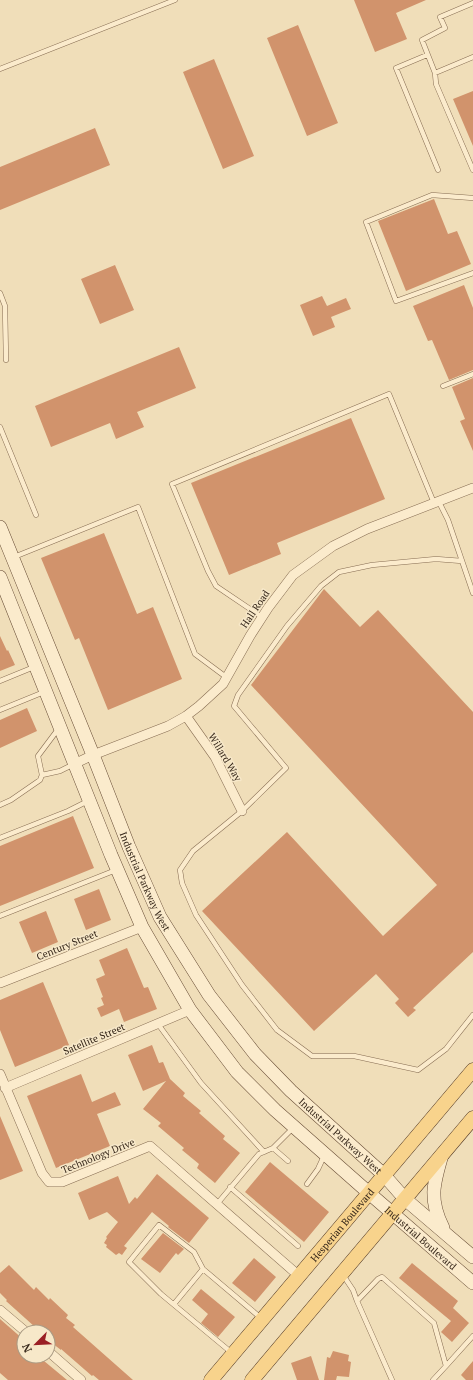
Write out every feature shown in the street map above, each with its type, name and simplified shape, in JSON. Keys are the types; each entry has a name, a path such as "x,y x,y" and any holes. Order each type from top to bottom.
{"main road":[{"name":"Industrial Parkway West","path":"0,527 129,847 160,917 209,995 255,1054 291,1091 384,1175"},
{"name":"Industrial Parkway West","path":"0,576 74,764 142,927 190,1010 237,1072 294,1127 369,1193"},
{"name":"Hesperian Boulevard","path":"211,1380 298,1275 473,1070"},
{"path":"252,1380 473,1118"},
{"path":"442,1155 435,1178 434,1198 438,1217 446,1233"},
{"name":"Industrial Boulevard","path":"384,1175 405,1199 473,1257"},
{"name":"Industrial Boulevard","path":"369,1193 473,1283"}],"street":[{"name":"Hall Road","path":"74,764 93,755 168,726 186,716 199,706 223,684 262,617 293,575 333,546 368,530 473,488"},
{"name":"Willard Way","path":"186,716 215,757 242,811"},
{"name":"Century Street","path":"0,983 142,927"},
{"name":"Satellite Street","path":"5,1088 190,1010"},
{"name":"Technology Drive","path":"0,1074 42,1173 49,1182 62,1182 150,1146 298,1275"},
{"path":"0,1310 17,1324"},
{"path":"56,1358 81,1380"}],"lane":[{"path":"0,69 175,0"},
{"path":"473,3 440,16 445,28 422,40 434,73 436,84 473,170"},
{"path":"427,56 396,68 438,170"},
{"path":"434,73 473,57"},
{"path":"473,198 432,195 366,222 396,301 473,274"},
{"path":"0,293 5,306 6,360"},
{"path":"443,386 473,374"},
{"path":"262,617 216,586 208,571 172,484 389,394 436,502 448,520 473,593"},
{"path":"0,427 36,515"},
{"path":"12,557 138,507 195,654 226,678"},
{"path":"462,561 436,559 372,565 339,572 321,586 287,626 238,695 234,706 286,768 242,811 193,851 180,870 182,883 196,916 242,985 277,1030 312,1056 354,1056 418,1070 446,1049 473,1015"},
{"path":"0,681 36,667"},
{"path":"0,710 46,691"},
{"path":"0,805 11,800 40,780 42,775 38,756 60,726"},
{"path":"42,775 60,771 74,764"},
{"path":"0,838 68,811 89,800"},
{"path":"0,916 117,869"},
{"path":"158,1024 201,1083 264,1152"},
{"path":"216,1204 259,1154 273,1148 294,1127"},
{"path":"273,1148 288,1161"},
{"path":"307,1184 318,1169 324,1154"},
{"path":"230,1187 298,1246"},
{"path":"233,1354 161,1294 129,1262 159,1225 194,1252 203,1269 262,1319"},
{"path":"174,1304 203,1269"},
{"path":"342,1274 353,1290 392,1380"},
{"path":"357,1301 378,1279 382,1277 434,1323 446,1366"},
{"path":"433,1380 473,1336"}],"building":[{"path":"354,0 426,0 396,13 407,39 375,52"},
{"path":"298,25 338,123 307,136 267,38"},
{"path":"214,59 254,156 223,169 183,72"},
{"path":"473,91 473,146 453,99"},
{"path":"95,128 110,165 0,210 0,167"},
{"path":"434,199 448,234 457,231 471,264 406,291 378,221"},
{"path":"115,265 134,310 100,324 81,279"},
{"path":"464,285 473,308 473,370 449,380 432,340 428,341 413,306"},
{"path":"322,296 327,306 346,298 351,309 331,317 335,327 313,336 300,305"},
{"path":"179,347 196,388 137,412 144,427 116,439 110,423 51,447 35,406"},
{"path":"473,378 473,451 460,421 465,419 452,387"},
{"path":"351,418 385,499 277,543 281,554 229,575 191,483"},
{"path":"104,533 137,614 153,607 182,679 108,710 79,638 75,640 41,558"},
{"path":"324,589 360,627 378,610 473,712 473,952 413,1008 416,1010 408,1017 395,1003 399,999 376,974 314,1031 202,911 287,832 383,936 437,885 251,685"},
{"path":"0,636 15,665 0,671"},
{"path":"27,708 37,731 0,748 0,720"},
{"path":"73,816 94,868 0,906 0,846"},
{"path":"99,889 111,920 86,930 74,899"},
{"path":"46,911 58,942 32,953 19,922"},
{"path":"127,948 144,988 148,987 157,1009 124,1022 119,1009 101,1017 97,1008 104,1005 101,998 103,997 96,979 105,975 99,960"},
{"path":"43,982 69,1045 15,1067 0,1030 0,1000"},
{"path":"152,1045 159,1063 163,1062 170,1079 185,1093 183,1096 201,1111 199,1113 225,1136 223,1139 240,1153 215,1183 197,1168 199,1164 182,1150 184,1148 158,1126 161,1123 143,1109 166,1081 143,1091 128,1055"},
{"path":"81,1074 92,1102 115,1092 121,1105 97,1114 110,1146 56,1168 27,1096"},
{"path":"0,1116 23,1171 0,1180"},
{"path":"270,1162 329,1212 304,1242 245,1192"},
{"path":"157,1174 209,1218 189,1243 168,1227 169,1226 152,1212 124,1246 127,1248 122,1255 119,1253 116,1255 106,1247 107,1245 104,1243 107,1238 106,1237 118,1222 107,1212 89,1220 78,1193 118,1176 129,1204 135,1197 137,1199"},
{"path":"163,1233 184,1249 178,1255 176,1253 160,1273 141,1259"},
{"path":"254,1258 276,1277 255,1302 232,1283"},
{"path":"412,1263 458,1301 453,1308 469,1323 452,1342 441,1332 451,1321 399,1278"},
{"path":"9,1265 34,1290 36,1287 49,1300 50,1298 68,1315 66,1318 75,1325 73,1327 133,1380 99,1380 93,1375 92,1376 56,1346 56,1324 32,1324 6,1301 7,1300 0,1293 0,1273"},
{"path":"201,1289 235,1317 218,1337 201,1323 208,1314 192,1300"},
{"path":"0,1319 16,1333 16,1364 48,1364 67,1380 8,1380 0,1373"},
{"path":"333,1351 349,1355 348,1361 351,1362 349,1377 337,1376 336,1380 324,1380 327,1357 330,1358"},
{"path":"311,1356 319,1380 297,1380 291,1363"},
{"path":"473,1361 473,1380 466,1380 461,1375"}]}
